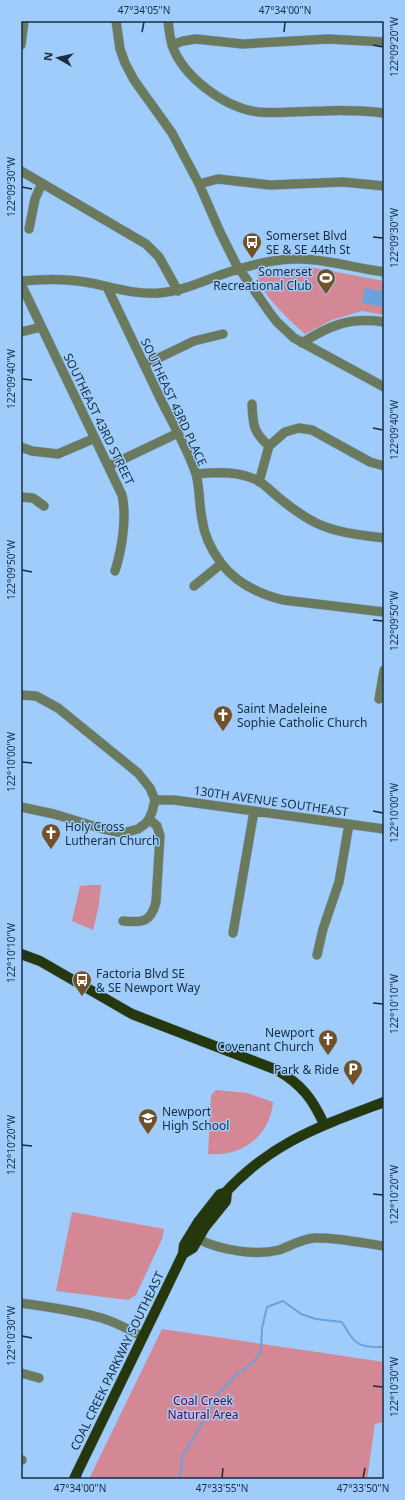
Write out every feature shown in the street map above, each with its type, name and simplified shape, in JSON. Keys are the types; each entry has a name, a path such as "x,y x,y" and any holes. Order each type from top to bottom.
{"main road":[{"path":"24,954 40,961 132,1014 277,1070 300,1086 309,1095 324,1124"},
{"name":"COAL CREEK PARKWAY SOUTHEAST","path":"74,1479 183,1254 184,1245 198,1222 220,1194 226,1192 263,1158 289,1142 324,1124 384,1102"},
{"path":"198,1239 197,1232 226,1192"},
{"name":"COAL CREEK PARKWAY SOUTHEAST","path":"183,1254 193,1248 198,1239"}],"street":[{"path":"21,46 24,21"},
{"path":"116,21 120,49 124,62 134,80 172,133 220,232 240,269 277,322 294,338 302,343 384,387"},
{"path":"168,21 172,45 185,67 202,86 229,102 248,110 259,112 384,112"},
{"path":"172,45 183,41 196,39 243,44 328,39 384,42"},
{"path":"21,170 146,244 159,257 178,291"},
{"path":"198,184 218,179 270,185 343,182 384,186"},
{"path":"29,229 36,199 42,183"},
{"path":"21,283 56,278 134,292 148,293 178,291 240,269 279,260 316,259 384,272"},
{"name":"SOUTHEAST 43RD STREET","path":"21,283 122,495 124,520 119,559 114,570"},
{"name":"SOUTHEAST 43RD PLACE","path":"107,288 178,433 196,474 202,520 206,536 221,564 235,578 245,585 272,597 283,600 384,612"},
{"path":"302,343 318,332 338,324 362,320 384,322"},
{"path":"21,332 41,327"},
{"path":"144,365 194,341 223,334"},
{"path":"252,404 252,418 256,433 270,446"},
{"path":"259,482 270,446 285,432 291,429 312,430 370,462 384,466"},
{"path":"109,466 178,433"},
{"path":"21,447 32,451 58,454 95,438"},
{"path":"196,474 225,472 239,474 259,482 299,513 316,523 349,534 384,538"},
{"path":"21,497 33,498 44,506"},
{"path":"194,586 221,564"},
{"path":"379,699 384,675"},
{"path":"21,695 36,696 58,708 138,773 150,788 155,800 149,819 138,829 123,833 102,829 60,816 21,807"},
{"name":"130TH AVENUE SOUTHEAST","path":"155,800 174,800 384,829"},
{"path":"233,933 254,811"},
{"path":"123,921 134,922 144,920 152,915 154,910 156,902 160,836 157,826 149,819"},
{"path":"317,955 323,929 339,882 349,824"},
{"path":"198,1239 210,1245 222,1248 257,1252 274,1251 298,1241 315,1238 384,1246"},
{"path":"21,1303 99,1317 143,1337"},
{"path":"21,1373 39,1378"}],"green space":[{"name":"Somerset Recreational Club","path":"309,267 384,281 384,315 362,311 332,320 305,334 268,297 258,280 257,272 274,269"},
{"path":"101,885 99,905 93,930 72,921 80,886"},
{"path":"216,1090 247,1093 273,1102 271,1114 266,1125 252,1142 243,1148 232,1152 208,1154 211,1095"},
{"path":"72,1212 164,1229 162,1239 136,1295 128,1300 56,1291"},
{"name":"Coal Creek Natural Area","path":"162,1329 384,1362 382,1383 384,1383 384,1422 375,1424 367,1479 89,1479"}],"water":[{"path":"365,288 384,291 384,307 362,303"}],"waterway":[{"path":"177,1479 179,1478 182,1468 182,1457 217,1395 236,1375 255,1361 261,1350 262,1328 267,1307 283,1301 301,1314 316,1319 342,1322 354,1340 362,1345 368,1347 384,1347"}],"place":[{"name":"Somerset Blvd SE & SE 44th St","path":"252,259"},
{"name":"Somerset Recreational Club","path":"326,295"},
{"name":"Saint Madeleine Sophie Catholic Church","path":"223,732"},
{"name":"Holy Cross Lutheran Church","path":"51,850"},
{"name":"Factoria Blvd SE & SE Newport Way","path":"82,997"},
{"name":"Newport Covenant Church","path":"328,1056"},
{"name":"Park & Ride","path":"353,1086"},
{"name":"Newport High School","path":"148,1135"}]}
